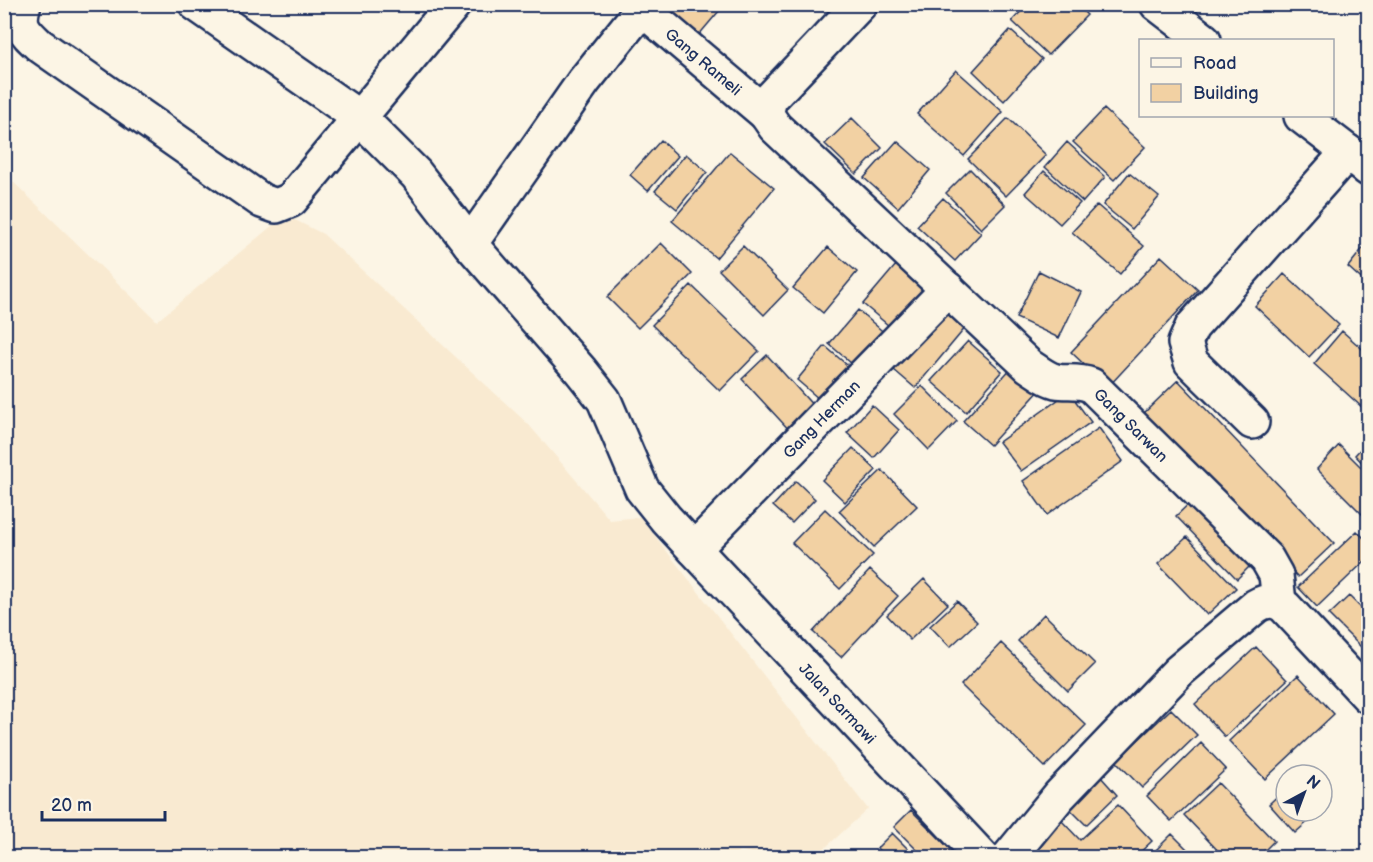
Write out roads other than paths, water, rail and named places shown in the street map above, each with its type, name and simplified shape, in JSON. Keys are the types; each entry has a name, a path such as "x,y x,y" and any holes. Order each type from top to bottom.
{"street":[{"path":"24,4 20,16 25,32 39,45 262,201 276,206 291,200 454,4"},
{"name":"Jalan Sarmawi","path":"196,4 360,118 416,174 470,244 604,400 642,489 666,519 983,858"},
{"path":"765,114 770,99 860,4"},
{"path":"1157,4 1203,39"},
{"path":"470,244 584,81 644,7"},
{"name":"Gang Rameli","path":"644,7 765,114 775,127 948,290"},
{"path":"1252,422 1191,362 1185,343 1192,327 1358,160 1302,117"},
{"name":"Gang Herman","path":"694,549 948,290"},
{"name":"Gang Sarwan","path":"948,290 1029,366 1056,381 1083,382 1090,385 1268,559 1276,574 1279,602"},
{"path":"1008,858 1059,796 1179,671 1263,602 1279,602 1368,696"}]}
